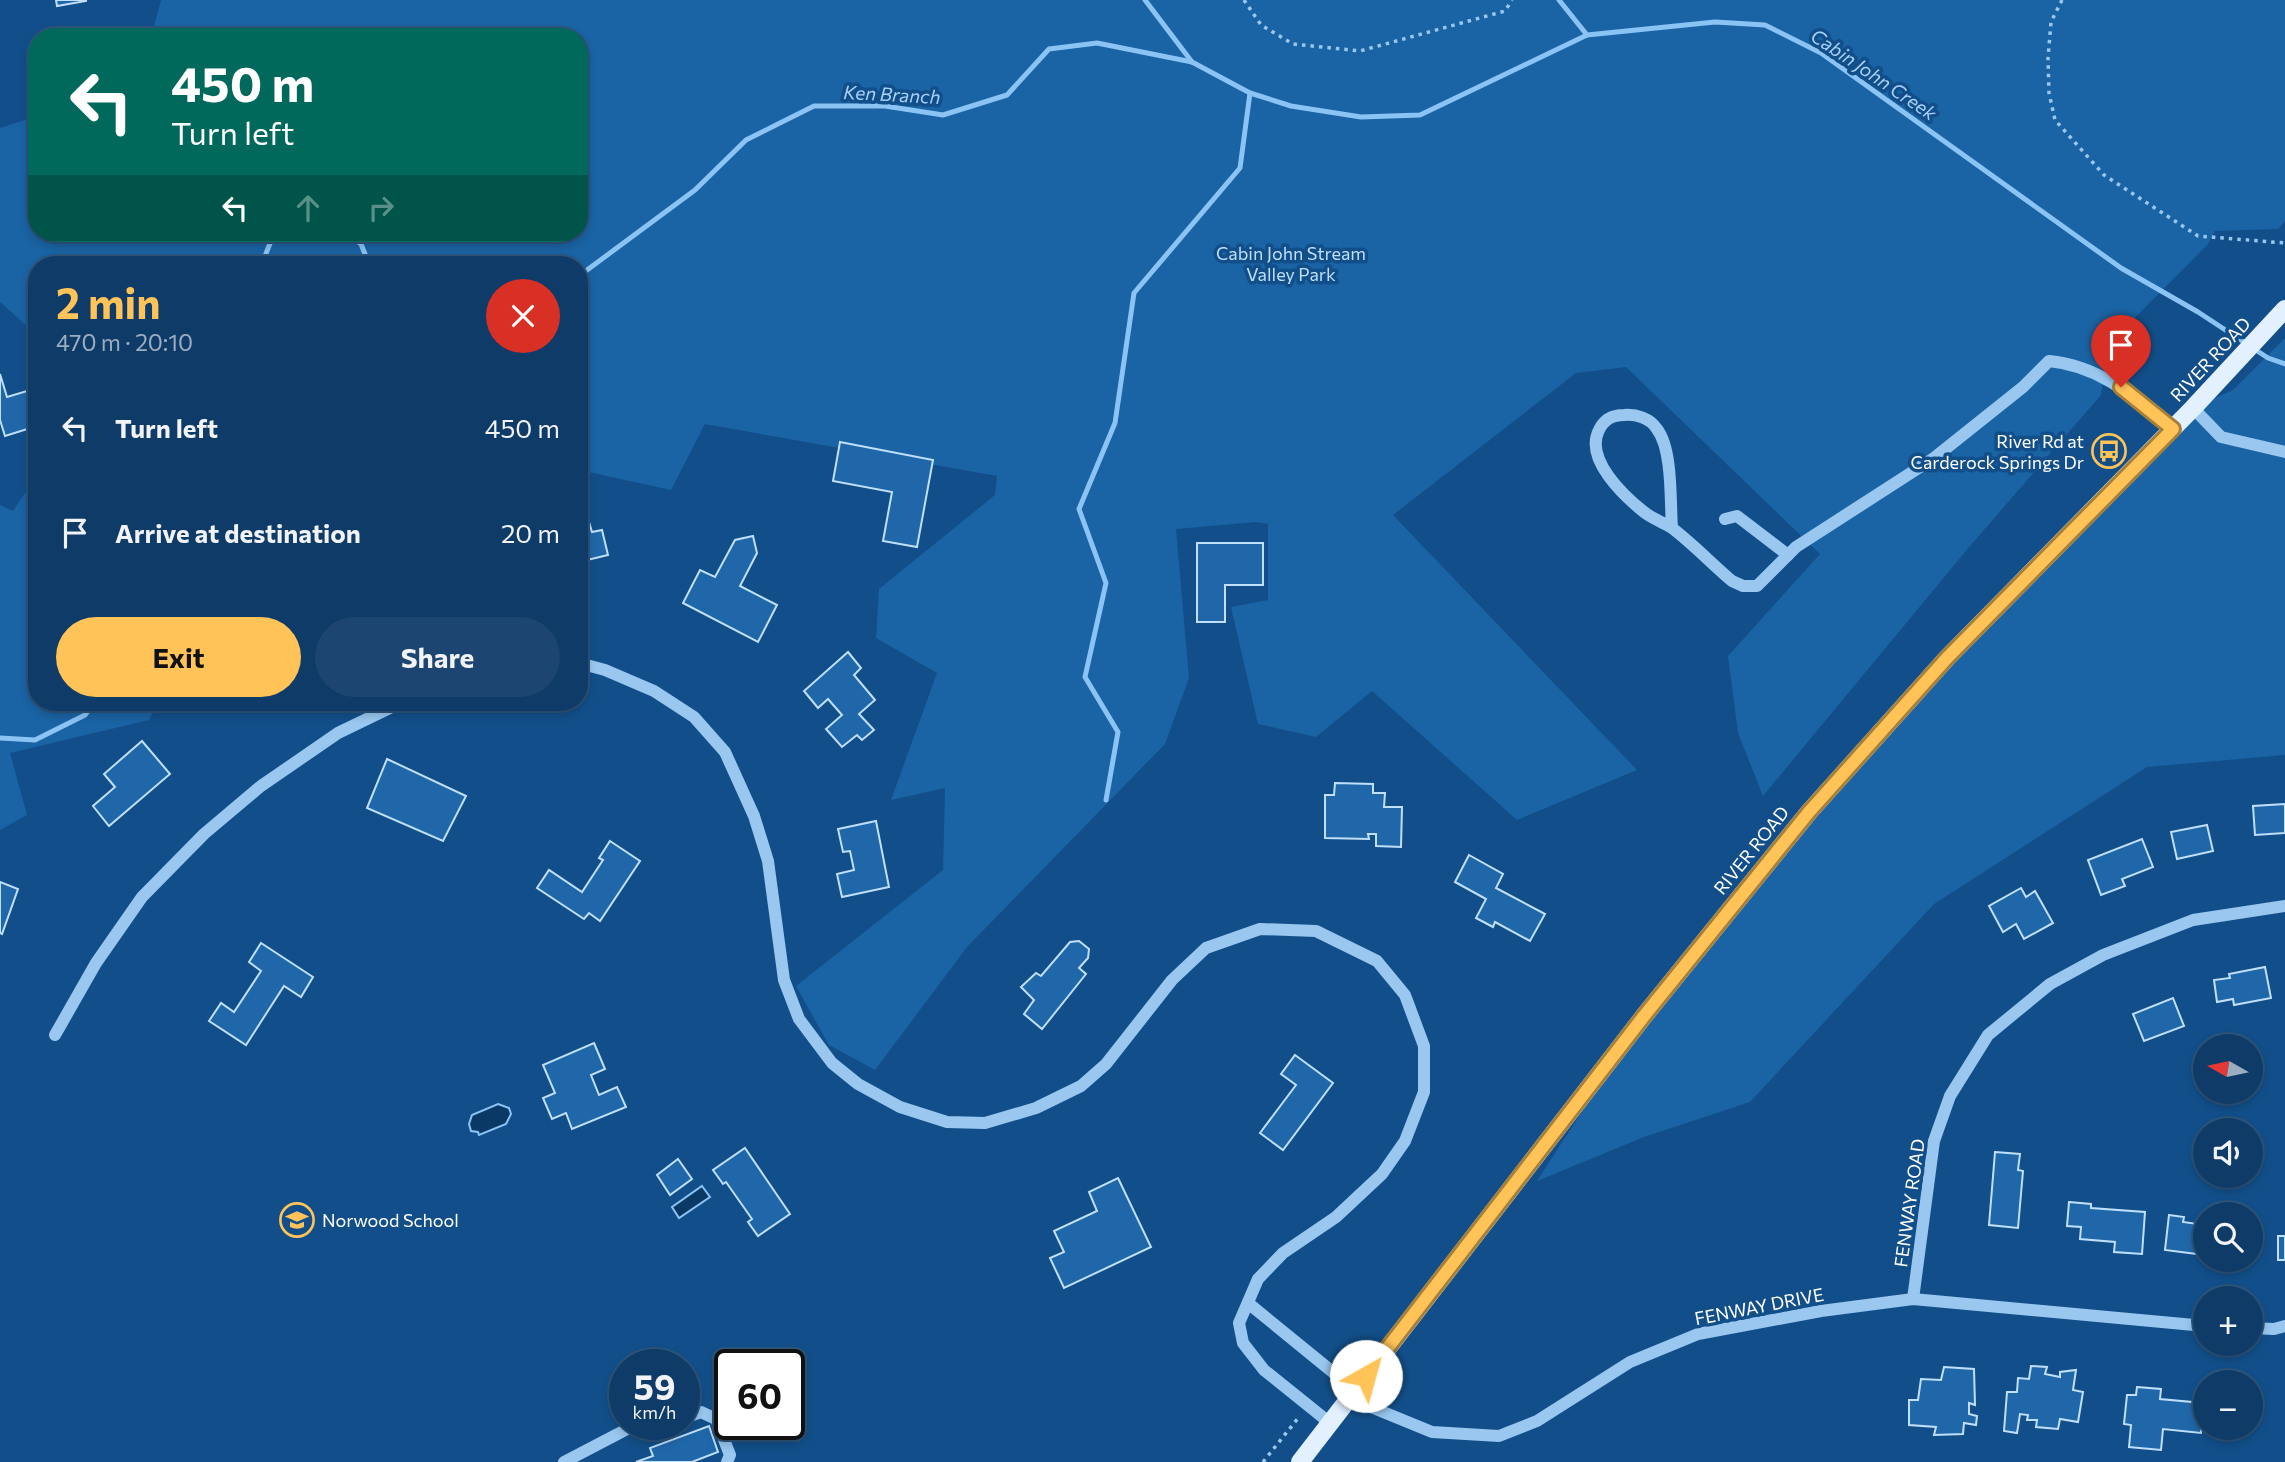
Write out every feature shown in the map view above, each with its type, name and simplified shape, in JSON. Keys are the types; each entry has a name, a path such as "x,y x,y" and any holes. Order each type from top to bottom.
{"main road":[{"name":"RIVER ROAD","path":"1300,1462 1644,1016 1809,812 1947,658 2173,429 2281,314"}],"street":[{"path":"1672,528 1669,476 1657,428 1645,418 1632,415 1617,415 1605,420 1597,432 1595,449 1606,474 1646,514 1672,528 1732,581 1744,586 1757,586 1807,540 1934,458 2023,387 2049,361 2073,364 2121,387 2173,429"},
{"path":"2193,408 2221,437 2285,452"},
{"path":"1725,519 1737,516 1788,555"},
{"path":"588,665 654,691 694,717 725,752 754,816 768,861 784,980 799,1019 832,1063 858,1084 900,1107 947,1122 985,1123 1036,1108 1081,1086 1105,1064 1172,980 1206,948 1260,929 1316,931 1377,961 1405,995 1424,1046 1424,1092 1405,1141 1382,1174 1336,1217 1283,1253 1258,1279 1239,1322 1243,1343 1264,1370 1330,1423"},
{"path":"55,1035 96,963 142,897 204,834 261,786 338,733 383,711"},
{"name":"FENWAY ROAD","path":"1913,1299 1934,1141 1950,1096 1988,1035 2050,984 2103,955 2193,920 2285,906"},
{"name":"FENWAY DRIVE","path":"1349,1398 1432,1432 1499,1436 1537,1421 1630,1362 1698,1334 1821,1311 1913,1299 2193,1324"},
{"path":"1248,1303 1340,1378 1349,1398"},
{"path":"2263,1329 2285,1326"},
{"path":"700,1412 716,1419 730,1455 727,1462"},
{"path":"564,1462 609,1439"}],"path":[{"path":"1244,0 1261,25 1293,44 1360,51 1505,11 1512,0"},
{"path":"2062,0 2052,22 2048,58 2049,93 2055,120 2104,175 2198,236 2285,243"}],"green space":[{"name":"Cabin John Stream Valley Park","path":"161,0 2285,0 2285,221 2278,229 2215,231 2208,244 2109,344 2101,395 1970,546 1763,796 1738,733 1728,656 1820,554 1626,367 1576,373 1393,515 1637,770 1517,820 1372,691 1316,737 1258,724 1231,607 1268,600 1268,524 1256,522 1176,529 1189,678 1165,744 967,947 875,1070 829,1045 796,986 943,870 945,788 891,800 937,673 876,638 879,589 995,495 997,476 705,424 671,490 588,472 588,256 28,256 28,327 0,302 0,128 28,119 28,242 588,242 588,28 153,28"},
{"path":"2285,338 2285,755 2147,767 1934,904 1750,1102 1644,1137 1537,1181 1644,1016 1809,812 2193,408 2233,390"},
{"path":"28,488 28,711 154,711 149,720 10,753 27,815 0,830 0,505 13,511"}],"shaded area":[{"path":"498,1104 509,1108 511,1114 506,1124 479,1135 478,1132 471,1131 469,1124 472,1115"},
{"path":"702,1186 710,1197 679,1218 672,1207"}],"building":[{"path":"56,0 86,0 86,1 57,6"},
{"path":"0,374 7,397 28,391 28,429 5,436 0,420"},
{"path":"840,442 933,460 917,547 883,541 892,492 833,481"},
{"path":"588,522 592,532 602,530 608,555 588,560"},
{"path":"753,536 757,553 740,586 777,605 758,642 683,603 700,570 715,577 735,540"},
{"path":"1197,543 1263,543 1263,585 1225,585 1225,622 1197,622"},
{"path":"848,652 861,668 854,675 875,700 859,714 874,730 862,740 857,735 842,747 826,729 842,715 828,699 818,708 804,691"},
{"path":"142,741 170,774 109,826 93,806 115,787 104,774"},
{"path":"387,759 466,796 443,841 367,808"},
{"path":"1335,783 1373,784 1373,793 1385,793 1384,807 1402,807 1401,847 1376,846 1376,834 1368,834 1369,839 1325,838 1325,795 1334,795"},
{"path":"2285,804 2285,833 2255,835 2253,806"},
{"path":"876,821 889,887 842,897 837,874 854,870 850,851 843,852 838,829"},
{"path":"2207,825 2213,851 2177,859 2171,832"},
{"path":"2142,839 2153,867 2122,879 2125,886 2101,895 2088,860"},
{"path":"610,841 640,861 600,921 589,913 584,919 537,888 549,870 582,892 603,860 599,858"},
{"path":"1469,855 1503,874 1496,888 1545,914 1530,941 1495,922 1493,927 1476,918 1486,899 1455,882"},
{"path":"0,882 18,889 2,934 0,933"},
{"path":"2021,888 2026,897 2035,891 2053,923 2024,939 2016,924 2003,932 1989,906"},
{"path":"1079,941 1089,949 1088,958 1079,968 1086,974 1042,1029 1024,1014 1034,1000 1021,987 1036,973 1041,976 1070,942"},
{"path":"261,943 313,977 301,997 284,986 246,1045 209,1021 221,1003 234,1012 261,971 249,962"},
{"path":"2265,967 2271,998 2234,1005 2233,999 2217,1002 2214,980 2230,978 2229,974"},
{"path":"2173,998 2184,1026 2144,1041 2133,1014"},
{"path":"594,1043 605,1069 591,1075 599,1095 617,1087 626,1107 572,1129 566,1113 552,1119 543,1098 555,1093 543,1065"},
{"path":"1295,1055 1333,1083 1283,1150 1260,1133 1296,1085 1281,1074"},
{"path":"745,1148 790,1214 758,1236 748,1222 752,1219 726,1182 723,1184 713,1170"},
{"path":"1995,1152 2020,1154 2018,1170 2023,1171 2018,1228 1989,1225"},
{"path":"678,1159 692,1179 670,1195 657,1175"},
{"path":"1118,1178 1151,1247 1064,1288 1050,1258 1064,1252 1054,1231 1097,1211 1089,1192"},
{"path":"2069,1202 2091,1204 2091,1208 2145,1212 2142,1254 2114,1252 2115,1242 2080,1239 2081,1227 2067,1226"},
{"path":"2169,1215 2184,1217 2183,1222 2193,1223 2193,1254 2165,1250"},
{"path":"2278,1236 2285,1236 2285,1260 2278,1260"},
{"path":"2031,1366 2047,1367 2045,1374 2060,1377 2060,1372 2076,1370 2073,1390 2083,1392 2078,1422 2060,1419 2058,1429 2036,1427 2037,1420 2027,1420 2028,1415 2020,1414 2017,1433 2004,1431 2007,1392 2017,1392 2018,1378 2029,1379"},
{"path":"1944,1367 1974,1369 1975,1405 1969,1403 1969,1414 1977,1416 1976,1425 1964,1423 1963,1434 1934,1435 1936,1427 1909,1425 1909,1400 1918,1400 1921,1379 1941,1380"},
{"path":"2137,1387 2161,1389 2160,1399 2193,1402 2193,1432 2163,1429 2161,1450 2129,1447 2131,1425 2124,1424 2127,1395 2136,1395"},
{"path":"709,1426 718,1452 692,1462 636,1462 653,1456 650,1448 671,1440 700,1440 700,1429"}],"waterway":[{"name":"Cabin John Creek","path":"1145,0 1192,62 1250,93 1291,106 1361,117 1420,115 1587,35 1715,22 1765,25 1821,53 2121,268 2198,312 2268,358 2285,364"},
{"path":"1559,0 1587,35"},
{"name":"Ken Branch","path":"588,269 695,190 746,140 814,106 885,106 943,115 1007,95 1049,49 1097,43 1192,62"},
{"path":"1106,800 1118,732 1085,677 1106,583 1079,509 1115,423 1134,293 1240,168 1250,93"},
{"name":"Ken Branch","path":"265,256 271,242"},
{"name":"Ken Branch","path":"358,242 366,256"},
{"name":"Ken Branch","path":"0,738 35,740 88,711"}],"place":[{"name":"River Rd at Carderock Springs Dr","path":"2109,451"},
{"name":"Norwood School","path":"297,1220"}],"route":[{"path":"1366,1376 1644,1016 1809,812 1947,658 2173,429 2121,387"}]}
